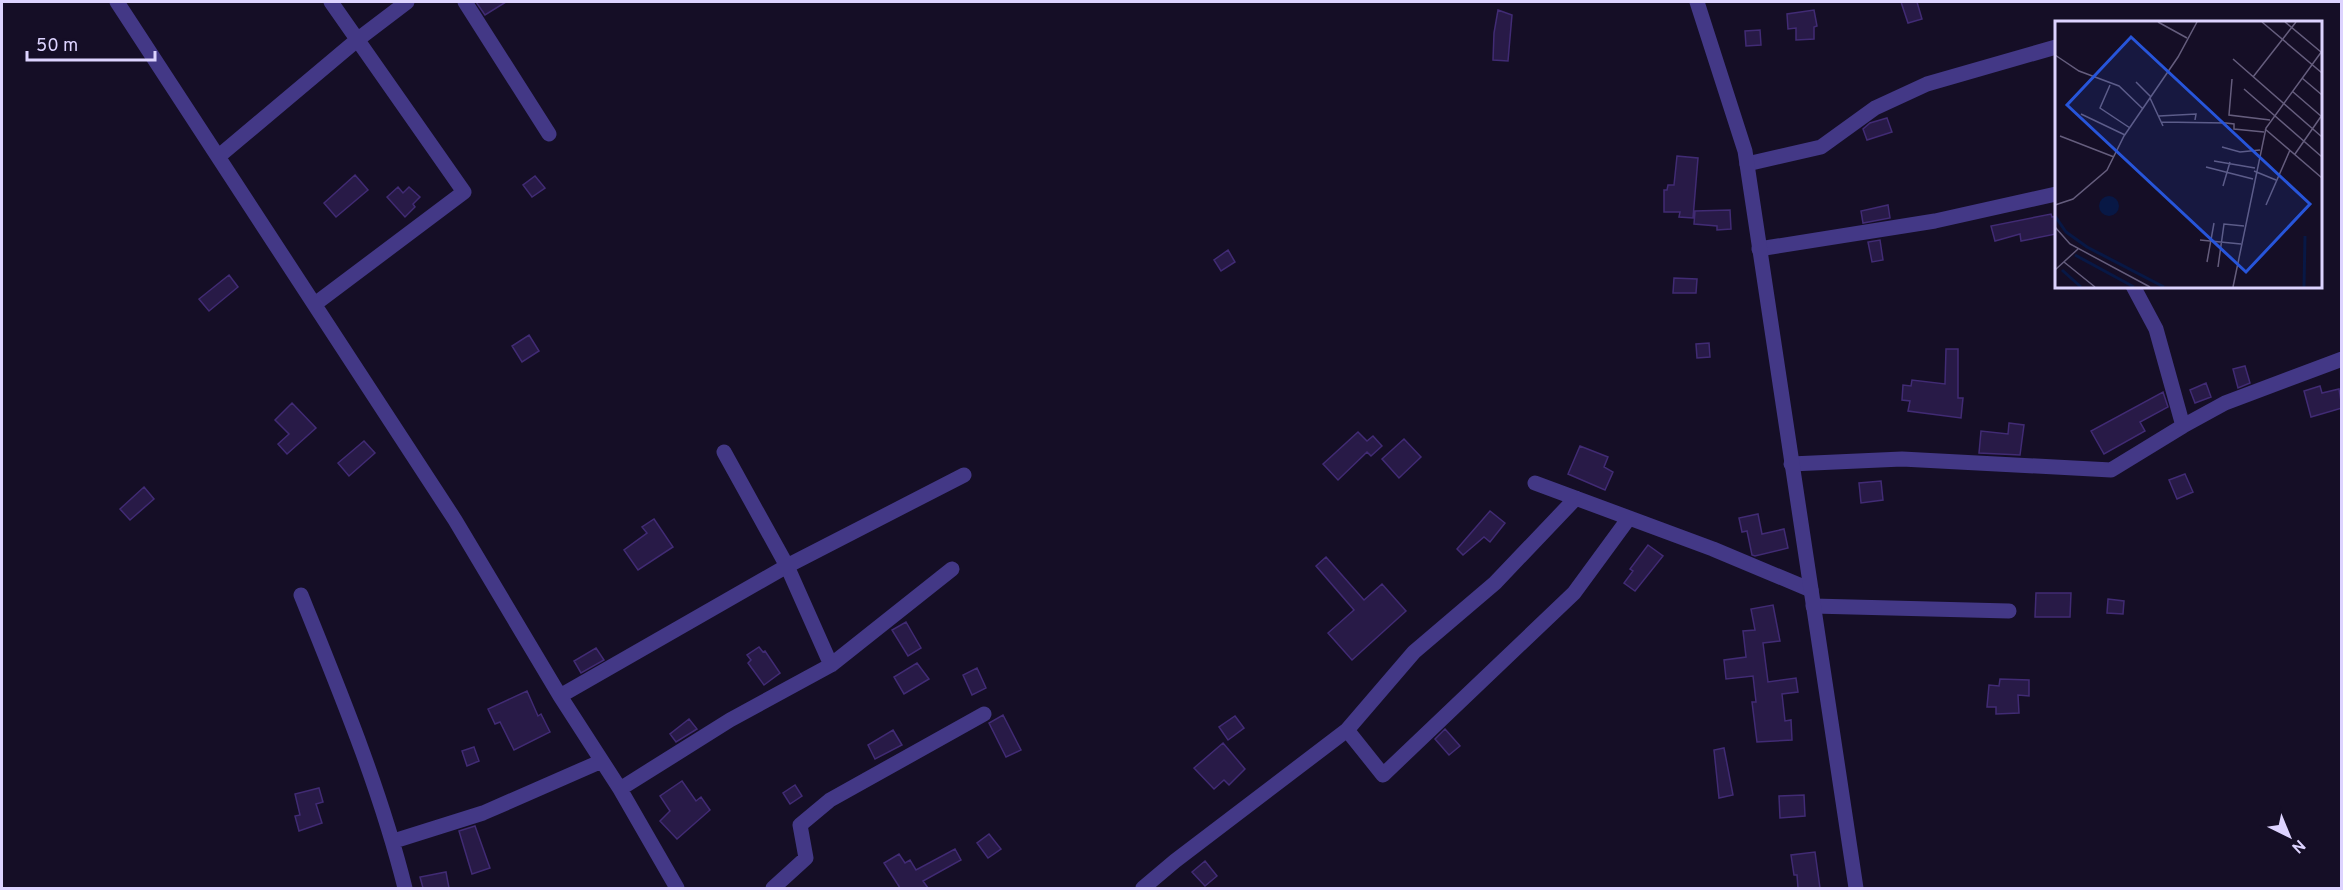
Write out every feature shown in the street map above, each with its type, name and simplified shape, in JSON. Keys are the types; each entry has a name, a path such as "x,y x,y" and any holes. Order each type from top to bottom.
{"street":[{"path":"117,2 455,520 560,696 620,789 677,888"},
{"path":"315,304 464,192 331,2"},
{"path":"219,156 357,40 407,2"},
{"path":"465,2 549,134"},
{"path":"1697,2 1745,151 1856,888"},
{"path":"1747,164 1821,147 1875,108 1927,84 2055,47"},
{"path":"1759,249 1935,221 2055,194"},
{"path":"2134,288 2156,329 2183,426"},
{"path":"1791,464 1902,459 2111,470 2225,403 2342,359"},
{"path":"724,452 787,566 831,665"},
{"path":"560,696 787,566 964,475"},
{"path":"1535,483 1713,549 1810,590"},
{"path":"1143,888 1347,730 1414,652 1495,583 1576,498"},
{"path":"1347,730 1383,776 1574,593 1629,518"},
{"path":"620,789 730,720 831,665 951,569"},
{"path":"301,595 350,718 394,841 405,888"},
{"path":"1813,606 2009,611"},
{"path":"773,888 806,858 800,825 830,800 984,714"},
{"path":"394,841 483,813 602,762"}],"building":[{"path":"476,2 506,2 485,15"},
{"path":"1901,2 1917,2 1922,19 1908,23"},
{"path":"1498,10 1512,15 1508,61 1493,60"},
{"path":"1814,10 1817,26 1814,27 1814,39 1796,40 1796,28 1788,29 1787,14"},
{"path":"1760,30 1761,45 1746,46 1745,31"},
{"path":"1887,118 1892,132 1867,140 1863,129 1870,123"},
{"path":"1677,156 1698,158 1693,218 1679,217 1680,212 1664,212 1664,190 1667,190 1668,185 1674,185"},
{"path":"355,175 368,190 336,217 324,203"},
{"path":"535,176 545,188 532,197 523,185"},
{"path":"398,187 403,193 409,187 420,197 413,204 415,207 405,217 387,197"},
{"path":"1888,205 1890,218 1863,223 1861,211"},
{"path":"1730,210 1731,229 1717,230 1717,226 1694,224 1695,211"},
{"path":"2051,214 2052,217 2055,216 2055,234 2021,241 2020,234 1995,241 1991,226"},
{"path":"1880,240 1883,260 1872,262 1868,242"},
{"path":"1228,250 1235,262 1221,271 1214,260"},
{"path":"229,275 238,287 209,311 199,299"},
{"path":"1674,278 1697,279 1696,293 1673,293"},
{"path":"529,335 539,351 522,362 512,346"},
{"path":"1709,343 1710,357 1697,358 1696,344"},
{"path":"1946,349 1958,349 1958,398 1963,398 1961,418 1908,411 1910,401 1902,400 1903,385 1911,386 1912,380 1945,384"},
{"path":"2245,366 2250,383 2238,388 2233,369"},
{"path":"2206,383 2211,397 2195,403 2190,390"},
{"path":"2320,386 2322,393 2339,389 2342,408 2311,417 2304,391"},
{"path":"2163,392 2168,407 2140,422 2145,431 2104,454 2091,431"},
{"path":"292,403 316,428 287,454 278,444 289,434 275,420"},
{"path":"2009,423 2024,425 2020,455 1979,453 1981,431 2008,434"},
{"path":"1358,432 1367,441 1373,436 1382,446 1371,456 1367,452 1338,480 1323,464"},
{"path":"1404,439 1421,457 1399,478 1382,459"},
{"path":"364,441 375,453 349,476 338,463"},
{"path":"1580,446 1608,457 1604,467 1613,472 1605,490 1568,474"},
{"path":"2185,474 2193,492 2177,499 2169,480"},
{"path":"1881,481 1883,500 1861,503 1859,483"},
{"path":"144,487 154,499 130,520 120,509"},
{"path":"1490,511 1505,523 1490,542 1484,537 1463,555 1457,549"},
{"path":"1758,514 1762,534 1784,529 1788,548 1752,555 1747,531 1742,532 1739,518"},
{"path":"654,519 673,547 638,570 624,550 647,533 642,527"},
{"path":"1648,545 1663,556 1635,591 1624,583 1633,571 1630,569"},
{"path":"1326,557 1364,600 1382,584 1406,611 1352,660 1328,633 1354,610 1316,566"},
{"path":"2036,593 2071,593 2070,617 2035,617"},
{"path":"2108,599 2124,601 2123,614 2107,613"},
{"path":"1773,605 1780,641 1763,643 1768,682 1796,678 1798,692 1782,694 1785,721 1791,720 1792,740 1757,742 1752,702 1756,702 1753,676 1726,679 1724,660 1746,657 1743,631 1755,630 1751,609"},
{"path":"906,622 921,648 908,656 892,630"},
{"path":"759,647 763,652 765,651 780,673 764,685 748,663 751,660 747,655"},
{"path":"596,648 604,660 581,673 574,661"},
{"path":"917,663 929,679 904,694 894,677"},
{"path":"977,668 986,688 972,695 963,675"},
{"path":"2000,679 2029,680 2029,696 2018,695 2019,713 1996,714 1996,707 1987,707 1989,685 1999,686"},
{"path":"527,691 538,716 541,714 550,732 514,750 500,722 495,724 488,709"},
{"path":"1003,715 1021,750 1006,757 989,723"},
{"path":"1235,716 1244,728 1228,740 1219,727"},
{"path":"689,719 697,729 676,742 670,734"},
{"path":"1445,729 1460,746 1449,755 1435,739"},
{"path":"893,730 902,745 875,759 868,745"},
{"path":"1223,743 1245,769 1229,785 1224,780 1214,789 1194,768"},
{"path":"474,747 479,761 467,766 462,751"},
{"path":"1724,748 1733,795 1719,798 1714,750"},
{"path":"682,781 696,801 701,797 710,810 677,839 660,821 670,811 660,796"},
{"path":"795,785 802,796 790,804 783,793"},
{"path":"319,788 323,802 316,804 322,823 299,831 295,816 300,815 295,794"},
{"path":"1804,795 1805,816 1780,818 1779,796"},
{"path":"475,826 490,868 472,874 459,831"},
{"path":"989,834 1001,849 988,858 977,843"},
{"path":"955,849 961,860 923,881 928,888 900,888 884,863 899,854 905,863 910,860 916,870"},
{"path":"1815,852 1820,888 1798,888 1791,855"},
{"path":"1205,861 1217,876 1205,886 1192,872"},
{"path":"446,872 449,888 423,888 420,877"}]}
